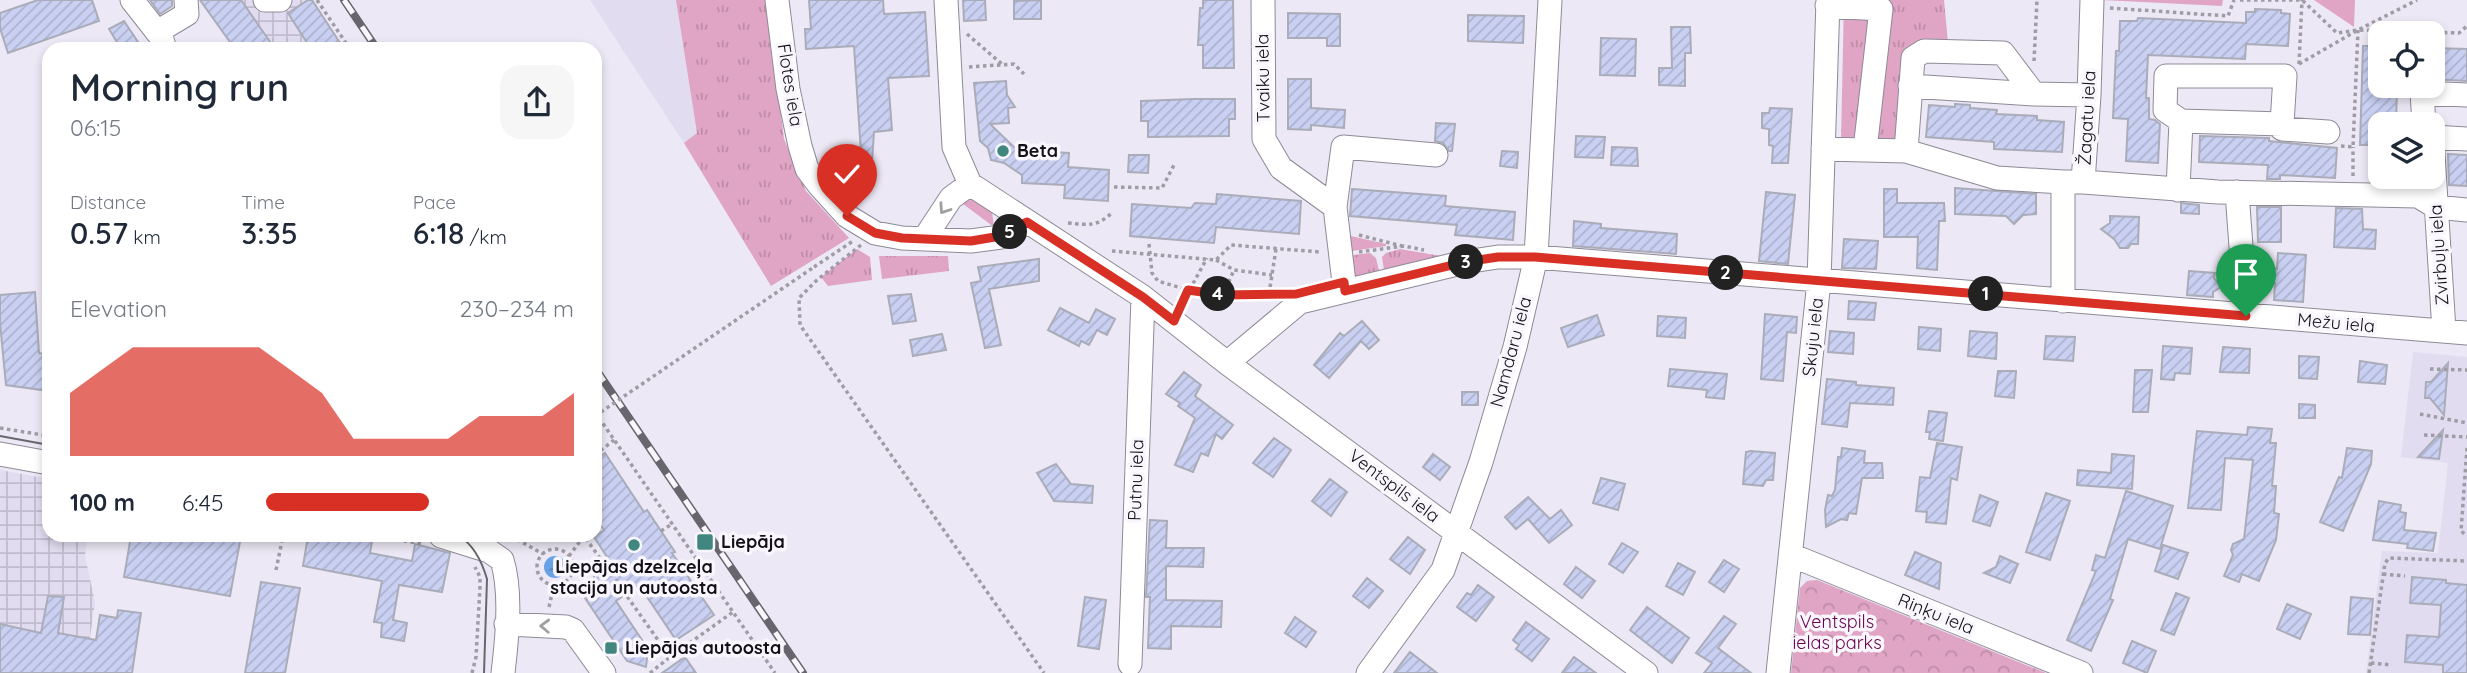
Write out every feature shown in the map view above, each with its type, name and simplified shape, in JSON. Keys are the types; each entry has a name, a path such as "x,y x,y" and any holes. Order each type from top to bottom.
{"street":[{"path":"132,0 161,39 187,14 186,0"},
{"path":"265,0 279,0"},
{"name":"Flotes iela","path":"777,0 788,89 807,169 847,216 875,233"},
{"path":"946,0 954,148 970,184 1143,297"},
{"name":"Tvaiku iela","path":"1263,0 1264,139 1281,168 1336,218"},
{"name":"Namdaru iela","path":"1368,673 1443,570 1481,463 1515,347 1535,257 1550,0"},
{"path":"1828,3 1881,9 1866,141 1869,150"},
{"name":"Skuju iela","path":"1778,673 1819,281 1828,3"},
{"name":"Žagatu iela","path":"2063,301 2073,182 2089,95 2092,4"},
{"path":"1906,151 1913,58 1924,51 2003,53 2034,94"},
{"path":"2282,124 2181,121 2165,110 2166,76 2292,70 2282,129 2328,132"},
{"path":"1910,86 2089,95"},
{"path":"2423,112 2422,93 2467,95"},
{"path":"2178,190 2181,121"},
{"path":"2445,138 2467,139"},
{"path":"1345,291 1336,218 1343,147 1436,155"},
{"path":"1823,149 1906,151 1997,178 2178,190 2418,195 2436,207 2467,210"},
{"path":"924,239 951,198 970,184"},
{"name":"Zvirbuļu iela","path":"2435,189 2456,332"},
{"path":"2237,192 2246,316"},
{"path":"875,233 971,241 1001,236 1027,222"},
{"name":"Mežu iela","path":"1227,363 1300,302 1465,262 1498,257 1535,257 2456,332"},
{"name":"Ventspils iela","path":"1143,297 1227,363 1646,673"},
{"name":"Putnu iela","path":"1130,664 1143,297"},
{"path":"0,454 42,462"},
{"path":"445,542 486,549 502,560 506,572 503,673"},
{"name":"Riņķu iela","path":"1791,555 2081,673"},
{"path":"506,624 566,626 573,630 604,673"}],"path":[{"path":"317,0 345,42"},
{"path":"2034,94 2037,0"},
{"path":"2092,4 2228,16 2234,0"},
{"path":"2240,0 2302,0 2337,33 2358,30 2459,33 2467,26"},
{"path":"2292,70 2302,0"},
{"path":"2292,70 2358,30 2417,0"},
{"path":"960,28 1003,65"},
{"path":"2352,194 2358,30"},
{"path":"963,68 1014,64 1024,74"},
{"path":"2328,132 2327,146 2353,147"},
{"path":"1114,187 1162,187 1174,165"},
{"path":"1061,223 1101,223 1113,212"},
{"path":"1336,218 1405,246"},
{"path":"875,233 799,298 800,325 1044,673"},
{"path":"602,409 852,242"},
{"path":"1149,244 1152,273 1158,281 1188,290 1223,295 1283,294"},
{"path":"1269,294 1276,248"},
{"path":"1174,321 1207,258"},
{"path":"1216,260 1234,270 1272,275"},
{"path":"1223,295 1234,270"},
{"path":"2430,369 2467,370"},
{"path":"2420,414 2467,423"},
{"path":"602,424 775,673"},
{"path":"0,428 42,435"},
{"path":"2424,435 2467,437"},
{"path":"602,449 614,440"},
{"path":"2467,448 2461,531 2467,536"},
{"path":"661,531 672,524"},
{"path":"276,570 282,542"},
{"path":"522,542 543,554 557,550 569,556 573,569 571,576 561,585 547,584 538,573 537,566 543,554"},
{"path":"569,556 580,542"},
{"path":"588,542 670,657"},
{"path":"472,673 477,657 480,578 486,549"},
{"path":"2369,673 2383,574 2389,558 2467,561"},
{"path":"607,568 612,565"},
{"path":"2383,574 2405,576"},
{"path":"546,618 554,586"},
{"path":"650,673 733,612"},
{"path":"2371,663 2392,665"}],"shaded area":[{"path":"238,0 309,0 336,42 262,42"},
{"path":"590,0 676,0 697,134 684,143"},
{"path":"2413,352 2467,357 2467,673 2366,673 2382,551 2438,553 2448,463 2401,457"},
{"path":"0,470 42,478 42,542 87,542 85,556 95,602 85,673 0,673"}],"green space":[{"path":"676,0 767,0 784,139 806,191 849,238 771,286 684,143 697,133"},
{"path":"1844,0 1944,0 1948,43 1907,47 1899,140 1841,140"},
{"path":"2102,0 2223,0 2222,6"},
{"path":"2314,0 2355,0 2354,27"},
{"path":"969,198 992,212 994,227 959,201"},
{"path":"1342,234 1386,244 1386,246 1345,252"},
{"path":"857,249 870,257 872,280 828,286 821,277"},
{"path":"1400,249 1441,256 1384,270 1382,257"},
{"path":"1370,253 1376,258 1379,271 1349,278 1346,256"},
{"path":"879,256 948,256 949,271 882,279"},
{"name":"Ventspils ielas parks","path":"1817,580 2046,673 1791,673 1800,588 1807,581"}],"water":[{"path":"555,556 563,559 566,567 563,575 555,578 547,575 544,567 547,559"}],"building":[{"path":"38,0 92,0 99,21 8,53 0,28 0,13"},
{"path":"150,0 172,0 172,6 160,14"},
{"path":"200,0 241,0 270,42 230,42"},
{"path":"312,0 339,42 307,42 288,13"},
{"path":"809,0 883,0 884,14 925,12 929,76 888,78 892,130 874,132 871,176 843,173 845,152 861,153 854,46 806,49 805,29 811,29"},
{"path":"963,0 985,0 986,20 964,21"},
{"path":"1041,0 1041,19 1014,19 1014,1"},
{"path":"1203,0 1233,0 1234,68 1203,68 1203,45 1198,45"},
{"path":"2255,9 2281,10 2281,13 2290,14 2288,46 2246,44 2245,59 2148,55 2146,98 2149,98 2149,119 2160,124 2158,163 2126,161 2128,119 2113,118 2120,21 2137,21 2138,18 2246,23 2246,12 2255,12"},
{"path":"1288,13 1340,14 1340,46 1327,46 1327,38 1288,38"},
{"path":"1468,15 1524,16 1523,43 1468,41"},
{"path":"124,21 138,42 117,42 109,29"},
{"path":"1671,27 1690,27 1691,53 1685,53 1685,86 1659,85 1659,68 1672,68"},
{"path":"1601,38 1636,39 1635,76 1600,75"},
{"path":"2363,46 2368,46 2368,98 2397,98 2396,112 2368,112 2368,145 2360,145"},
{"path":"2445,48 2467,49 2467,81 2445,80"},
{"path":"1288,79 1311,79 1311,108 1345,110 1344,128 1311,125 1311,130 1288,129"},
{"path":"1006,81 1007,95 1015,107 1008,108 1009,123 990,124 1017,150 1069,153 1068,167 1109,170 1108,201 1064,198 1065,185 1022,183 1022,175 1004,163 991,160 988,148 980,141 974,83"},
{"path":"1235,99 1235,119 1229,119 1229,136 1148,137 1148,121 1141,121 1141,101"},
{"path":"1955,104 1997,110 1996,114 2037,116 2037,120 2064,122 2062,152 1994,149 1994,142 1926,137 1929,105 1955,107"},
{"path":"1770,108 1792,109 1788,163 1772,163 1773,146 1769,145 1769,129 1762,128 1762,113 1769,113"},
{"path":"1436,123 1455,124 1452,151 1443,143 1435,141"},
{"path":"1576,136 1605,137 1603,158 1575,157"},
{"path":"2200,136 2269,138 2269,141 2337,148 2335,178 2280,175 2280,179 2267,179 2268,165 2199,162"},
{"path":"1612,147 1637,148 1638,166 1611,165"},
{"path":"1502,151 1518,152 1517,168 1500,166"},
{"path":"2448,154 2467,155 2467,186 2449,185"},
{"path":"1129,155 1149,155 1148,173 1128,172"},
{"path":"1955,188 2036,194 2036,214 2023,215 2014,224 2006,216 1955,214"},
{"path":"1352,189 1446,196 1445,206 1515,212 1513,240 1455,235 1457,225 1350,216"},
{"path":"1884,189 1897,189 1897,203 1944,203 1945,221 1939,221 1937,270 1917,268 1918,237 1884,237"},
{"path":"1766,192 1795,195 1788,264 1759,261"},
{"path":"1217,194 1301,201 1299,234 1216,227 1214,243 1130,236 1132,204 1191,208 1195,203 1216,204"},
{"path":"2181,203 2199,205 2199,214 2181,213"},
{"path":"2257,207 2281,207 2281,242 2258,242"},
{"path":"2336,208 2362,209 2363,229 2376,230 2375,249 2334,247"},
{"path":"2110,216 2139,217 2138,244 2120,248 2114,239 2101,229 2110,223"},
{"path":"1574,221 1601,224 1601,228 1677,234 1676,254 1573,246"},
{"path":"1844,239 1878,241 1876,269 1842,268"},
{"path":"2278,253 2306,255 2303,302 2274,300 2275,283 2267,283 2268,268 2277,269"},
{"path":"1039,259 1039,281 989,289 1001,345 985,348 971,283 981,281 978,267"},
{"path":"2189,271 2215,273 2214,278 2221,287 2213,292 2213,297 2187,295"},
{"path":"35,292 39,353 42,354 42,390 6,385 0,295"},
{"path":"911,294 916,321 893,324 888,296"},
{"path":"1849,301 1876,303 1874,320 1848,319"},
{"path":"1060,308 1089,323 1096,309 1115,319 1107,335 1097,330 1089,345 1081,341 1079,346 1048,330"},
{"path":"1765,314 1797,317 1796,333 1787,332 1783,381 1761,379"},
{"path":"1597,315 1604,335 1568,347 1561,328"},
{"path":"1658,316 1686,318 1685,338 1657,336"},
{"path":"1362,321 1379,340 1369,349 1361,341 1329,378 1314,365 1340,333 1344,336"},
{"path":"1919,327 1941,329 1940,351 1918,349"},
{"path":"1830,331 1854,333 1853,354 1828,352"},
{"path":"1970,331 1997,333 1996,359 1968,356"},
{"path":"942,334 946,350 913,356 910,340"},
{"path":"2046,336 2075,337 2073,361 2044,359"},
{"path":"2163,346 2192,348 2190,374 2175,373 2174,380 2161,379"},
{"path":"2223,347 2250,349 2249,373 2220,372"},
{"path":"2299,356 2319,357 2317,379 2299,378"},
{"path":"2360,361 2387,365 2385,384 2358,382"},
{"path":"2448,363 2444,415 2430,398 2425,398 2426,382 2431,382"},
{"path":"1670,369 1727,374 1724,399 1706,397 1707,390 1668,386"},
{"path":"2135,370 2152,370 2148,412 2133,412"},
{"path":"1998,371 2016,371 2014,398 1995,396"},
{"path":"1184,372 1201,385 1195,396 1233,425 1222,439 1216,434 1208,456 1201,453 1193,472 1175,465 1195,418 1166,394"},
{"path":"1827,379 1894,388 1893,405 1850,403 1847,427 1822,424"},
{"path":"1462,392 1478,392 1478,405 1462,405"},
{"path":"2299,404 2315,405 2315,418 2299,418"},
{"path":"1929,411 1947,413 1943,441 1929,439 1930,432 1926,432"},
{"path":"2248,427 2272,429 2270,443 2276,443 2272,486 2276,486 2274,513 2279,514 2276,540 2259,581 2242,574 2239,582 2224,576 2233,555 2233,544 2244,539 2253,460 2225,458 2221,510 2188,508 2197,431 2247,435"},
{"path":"2443,430 2439,459 2418,457"},
{"path":"1274,438 1291,450 1273,477 1253,463"},
{"path":"1937,443 1962,447 1957,480 1951,478 1946,524 1926,522 1927,512 1916,511 1920,477 1930,478"},
{"path":"1842,448 1865,451 1864,463 1882,463 1883,478 1862,478 1856,514 1849,513 1847,520 1841,519 1826,527 1828,495 1832,496 1835,490 1838,457 1841,457"},
{"path":"2347,448 2372,451 2371,464 2343,531 2320,522 2339,477 2342,478"},
{"path":"1746,452 1775,453 1773,480 1766,480 1763,486 1743,484"},
{"name":"Liepājas dzelzceļa stacija un autoosta","path":"605,453 644,512 647,510 714,615 676,640 639,585 616,601 648,649 646,667 627,661 585,598 587,589 594,585 594,569 611,563 597,542 602,542 604,530 602,455"},
{"path":"1433,454 1450,467 1440,480 1423,467"},
{"path":"2112,454 2134,456 2132,489 2077,485 2078,470 2111,473"},
{"path":"1056,464 1071,484 1093,486 1092,503 1054,501 1037,473"},
{"path":"1601,478 1625,484 1618,510 1593,503"},
{"path":"1330,479 1347,492 1331,516 1312,501"},
{"path":"2126,491 2173,506 2160,549 2128,539 2110,599 2113,600 2091,651 2067,640 2096,571 2092,570 2096,555 2105,558"},
{"path":"2046,493 2070,501 2050,560 2026,552"},
{"path":"1980,495 1998,502 1990,526 1973,521"},
{"path":"1528,497 1550,519 1561,510 1572,525 1549,543 1528,519 1516,529 1505,517"},
{"path":"2379,501 2401,505 2400,512 2406,513 2404,530 2436,533 2433,551 2407,548 2408,544 2373,540"},
{"path":"1150,520 1167,521 1166,548 1204,548 1203,567 1166,566 1166,600 1222,601 1221,627 1171,626 1171,649 1148,648 1150,597 1146,597"},
{"path":"1408,537 1425,550 1410,574 1390,559"},
{"path":"130,542 240,542 230,596 124,577"},
{"path":"307,542 372,542 370,553 412,561 415,544 450,553 442,592 399,585 393,620 407,623 404,641 381,637 382,623 374,622 382,581 303,566"},
{"path":"1622,543 1638,552 1623,573 1609,564"},
{"path":"2163,545 2188,553 2178,579 2155,571"},
{"path":"1915,552 1941,563 1939,589 1905,575"},
{"path":"2000,556 2018,564 2010,583 1984,573 1996,567"},
{"path":"1724,560 1739,569 1724,592 1709,582"},
{"path":"1678,563 1695,572 1683,595 1666,586"},
{"path":"1576,567 1595,581 1582,598 1564,584"},
{"path":"2412,577 2467,585 2467,673 2443,673 2443,665 2405,662 2407,635 2439,637 2441,605 2410,603"},
{"path":"1367,578 1383,591 1369,608 1353,596"},
{"path":"261,582 300,588 285,673 245,673"},
{"path":"1478,585 1494,597 1476,621 1457,607 1467,593 1471,595"},
{"path":"2176,593 2189,598 2174,635 2161,630"},
{"path":"48,596 64,597 58,633 96,640 100,615 117,618 118,610 141,613 132,673 0,673 0,624 41,633"},
{"path":"1085,597 1106,600 1099,649 1078,646"},
{"path":"2351,597 2373,599 2370,635 2348,634"},
{"path":"2287,604 2311,614 2300,639 2277,629"},
{"path":"1647,607 1689,638 1672,663 1630,630"},
{"path":"1724,616 1736,624 1718,648 1751,673 1704,673 1712,663 1696,653"},
{"path":"1295,617 1316,632 1306,647 1285,633"},
{"path":"1526,622 1549,639 1532,661 1516,649 1519,645 1513,640"},
{"path":"2132,641 2156,651 2147,673 2123,663"},
{"path":"1410,652 1437,673 1394,673"},
{"path":"685,657 696,673 662,673"},
{"path":"1574,657 1596,673 1562,673"}],"tram line":[{"path":"0,436 42,444"},
{"path":"466,542 477,554 487,579 484,673"}],"railway":[{"path":"344,0 372,42"},
{"path":"602,378 803,673"}],"place":[{"name":"Beta","path":"1003,151"},
{"name":"Liepāja","path":"705,542"},
{"name":"Liepājas dzelzceļa stacija un autoosta","path":"634,545"},
{"name":"Liepājas autoosta","path":"611,648"}],"route":[{"path":"847,216 875,233 902,238 971,241 1001,236 1027,222 1143,297 1174,321 1188,290 1223,295 1296,294 1344,282 1345,291 1465,262 1498,257 1535,257 2246,316"}]}
